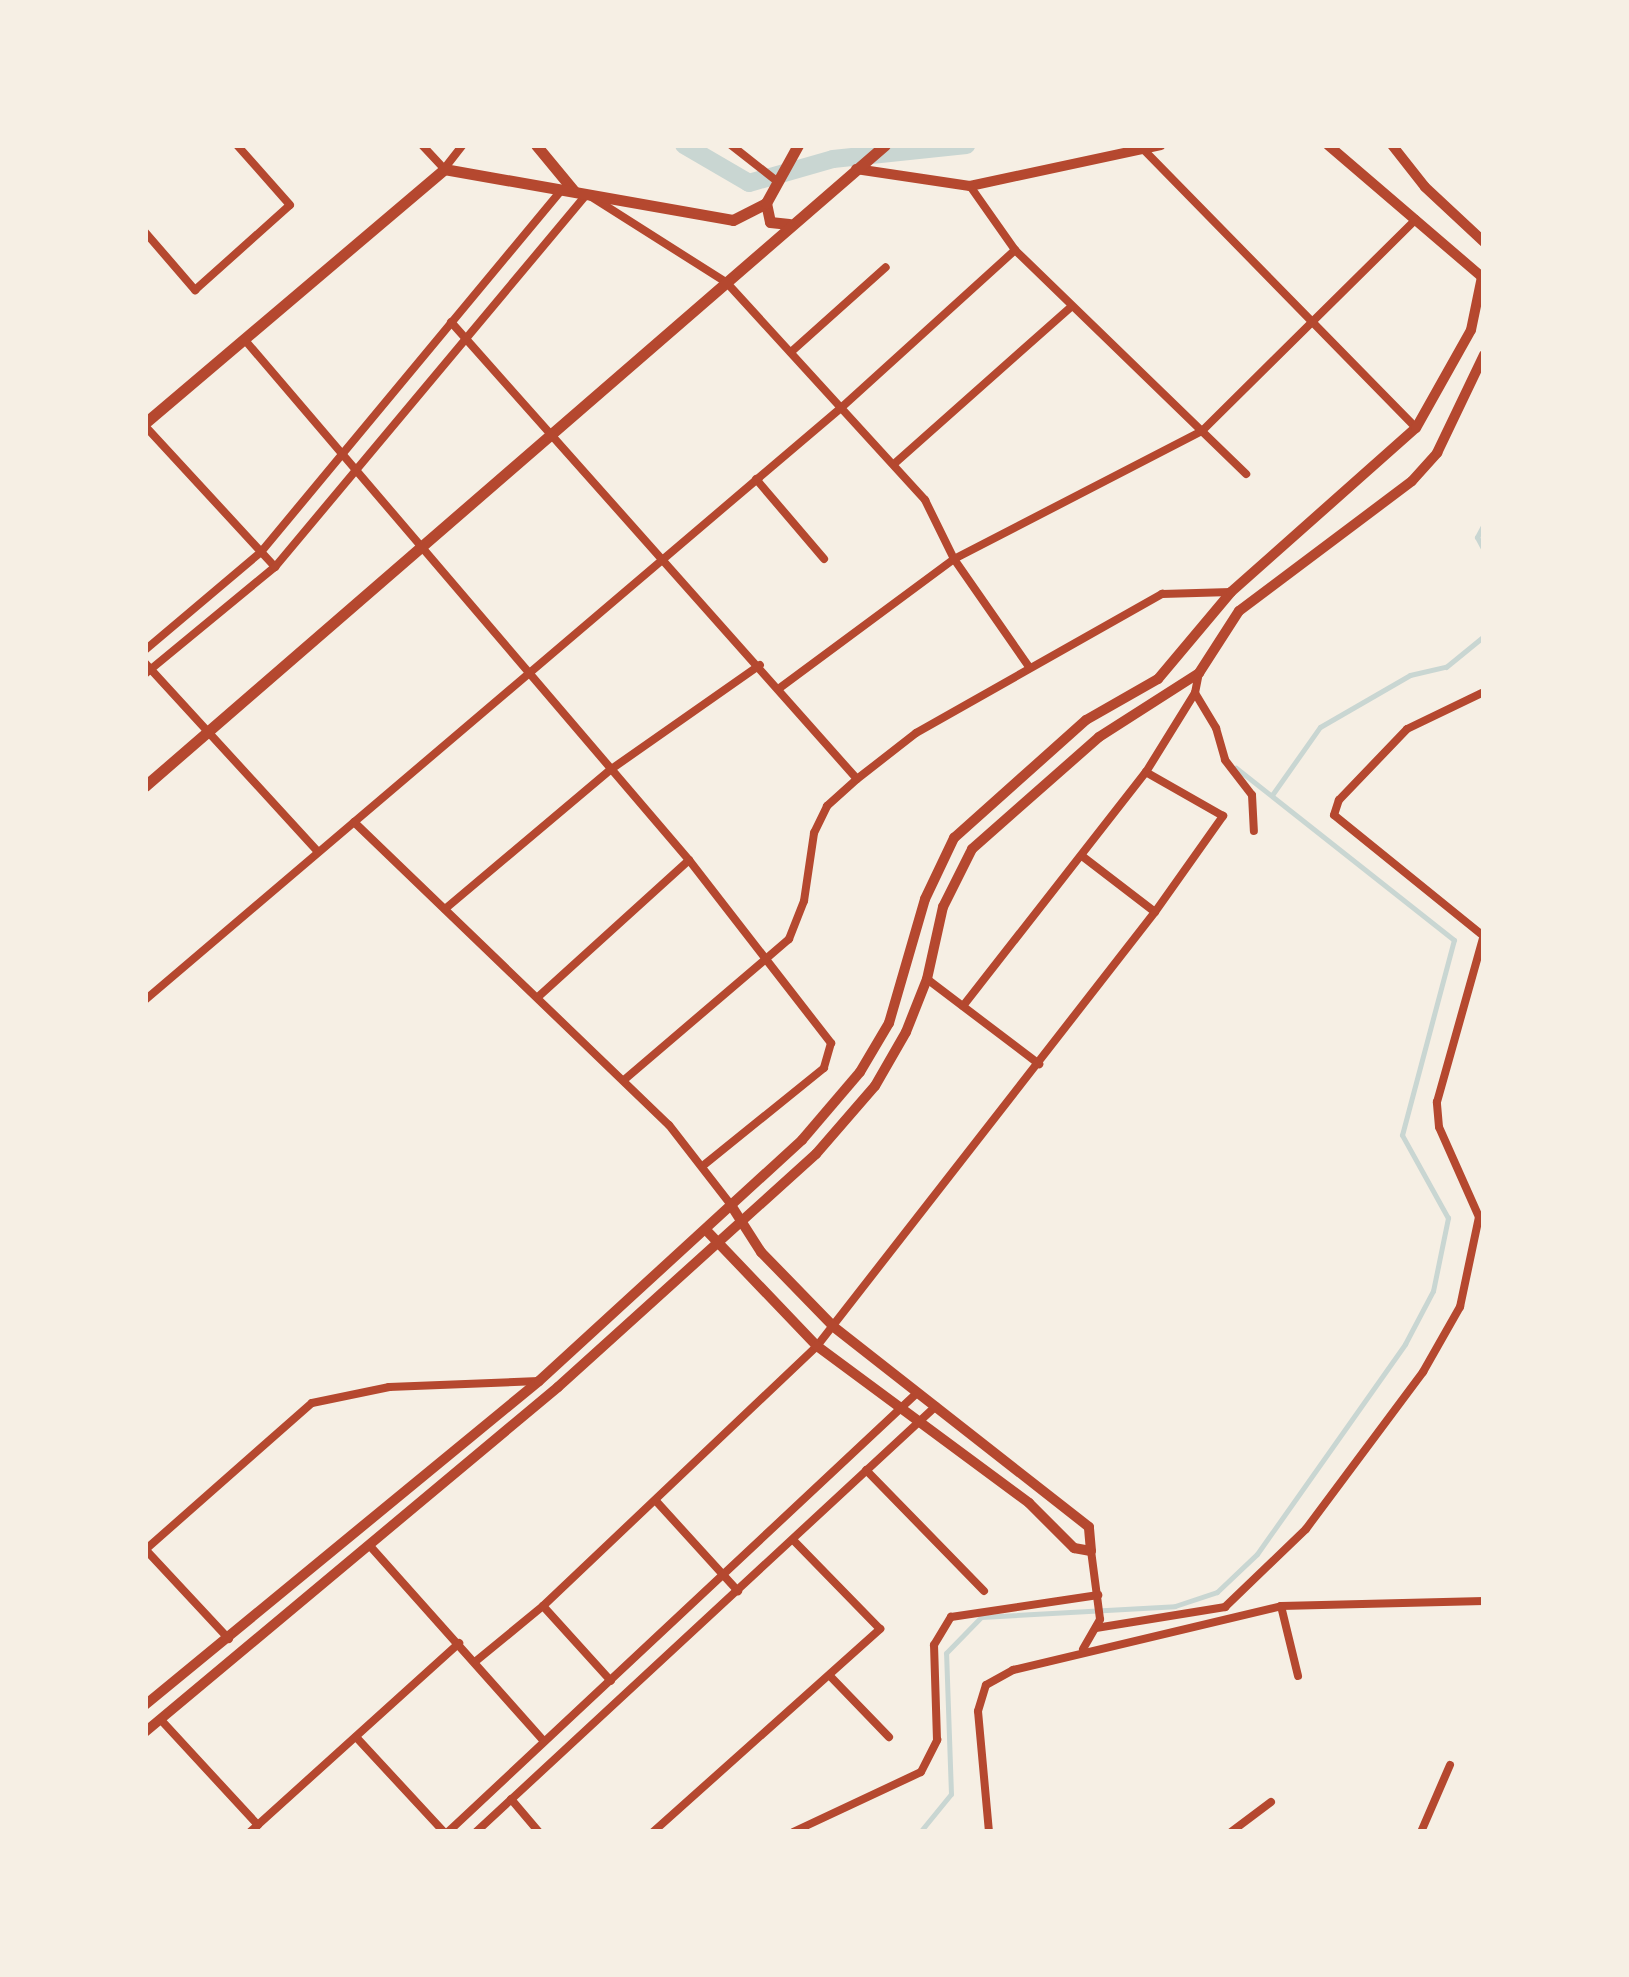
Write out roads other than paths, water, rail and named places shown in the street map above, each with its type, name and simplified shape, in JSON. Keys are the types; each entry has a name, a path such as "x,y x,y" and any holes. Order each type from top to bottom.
{"main road":[{"path":"536,145 574,192"},
{"path":"145,425 444,169 733,220 766,203 798,145"},
{"path":"145,786 885,145"},
{"path":"766,203 770,222 790,224"}],"street":[{"path":"145,232 195,290 290,206 237,145"},
{"path":"422,145 444,169 463,145"},
{"path":"732,145 780,180"},
{"path":"856,169 970,186 1161,145"},
{"path":"145,1705 539,1381 802,1140 860,1072 890,1023 925,899 954,838 1086,720 1158,678 1231,592 1416,428 1483,297 1482,277 1418,218 1328,145"},
{"path":"1392,145 1424,188 1484,242"},
{"path":"1142,148 1416,428"},
{"path":"970,186 1016,250 1246,474"},
{"path":"574,192 728,283 925,500 954,559 1028,667"},
{"path":"145,650 261,552 451,322 574,192"},
{"path":"317,851 147,669 275,567 466,338 574,192"},
{"path":"781,687 954,559 1202,430 1314,325 1418,218"},
{"path":"145,1000 842,407 1016,250"},
{"path":"791,352 886,267"},
{"path":"894,464 1071,307"},
{"path":"451,322 781,687 857,780"},
{"path":"244,339 526,674 689,860 831,1044 824,1068 705,1164"},
{"path":"963,1006 1146,772 1194,692 1199,673 1239,611 1412,481 1437,453 1484,356"},
{"path":"145,425 275,567"},
{"path":"756,479 824,559"},
{"path":"624,1080 769,962 790,938 804,901 814,833 827,806 857,780 916,733 1162,594 1231,592"},
{"path":"445,908 610,770 760,665"},
{"path":"145,1732 370,1546 742,1225 875,1086 927,979 943,907 972,850 1099,737 1199,673"},
{"path":"1194,692 1216,728 1225,760 1252,795 1254,830"},
{"path":"1098,1623 1225,1607 1306,1528 1423,1372 1460,1307 1479,1217 1439,1128 1437,1102 1482,935 1334,814 1339,800 1408,728 1484,692"},
{"path":"476,1661 543,1606 817,1346 970,1155 1155,912 1223,816 1146,772"},
{"path":"354,822 624,1080 705,1164 742,1225 833,1326 1089,1527 1099,1598 1098,1623 1083,1649"},
{"path":"1082,856 1155,912"},
{"path":"538,997 689,860"},
{"path":"927,979 1039,1064"},
{"path":"706,1230 817,1346 1029,1503 1074,1548 1091,1551"},
{"path":"229,1639 145,1549 312,1404 389,1386 539,1381"},
{"path":"356,1737 446,1832 917,1393"},
{"path":"476,1832 936,1406"},
{"path":"866,1470 984,1592"},
{"path":"656,1501 738,1591"},
{"path":"653,1832 880,1630 794,1540"},
{"path":"370,1546 543,1740"},
{"path":"793,1832 922,1772 937,1740 934,1645 950,1617 1099,1598"},
{"path":"989,1832 978,1711 986,1685 1083,1649 1281,1606 1484,1601"},
{"path":"543,1606 611,1681"},
{"path":"1281,1606 1298,1676"},
{"path":"162,1720 254,1828 459,1643"},
{"path":"830,1676 889,1737"},
{"path":"1421,1832 1450,1765"},
{"path":"511,1799 539,1832"},
{"path":"1231,1832 1271,1802"}],"waterway":[{"path":"684,145 749,183 833,159 966,145"},
{"path":"1484,524 1477,537 1484,550"},
{"path":"1272,795 1320,727 1410,675 1446,667 1484,636"},
{"path":"920,1832 951,1794 946,1653 981,1617 1175,1606 1217,1592 1257,1554 1405,1344 1433,1291 1448,1218 1402,1135 1454,940 1236,768"}]}
